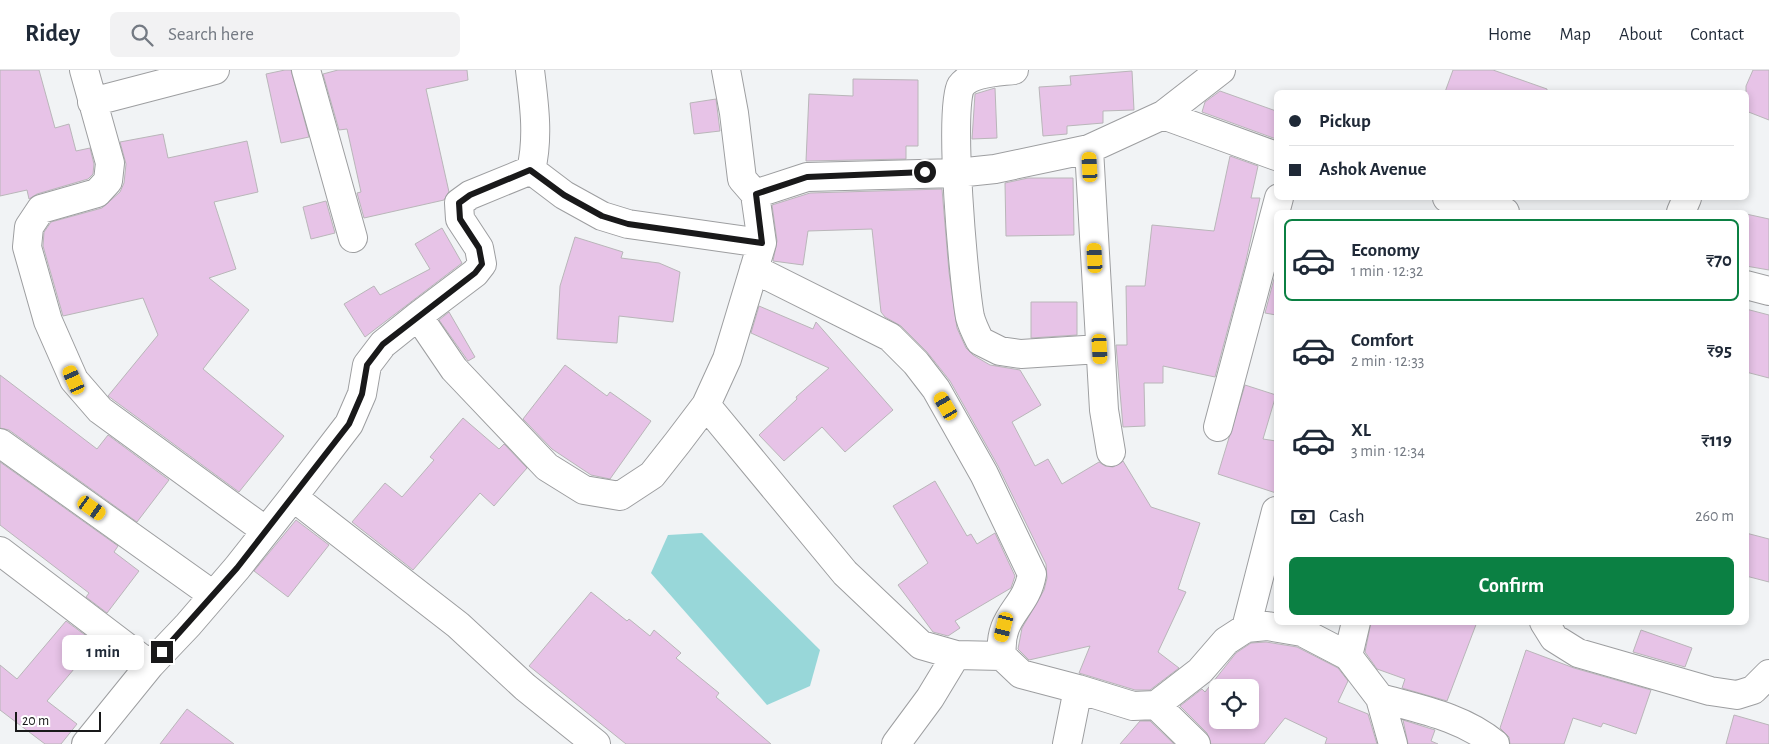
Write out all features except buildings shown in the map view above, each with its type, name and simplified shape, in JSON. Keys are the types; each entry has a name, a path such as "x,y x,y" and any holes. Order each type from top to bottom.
{"street":[{"path":"84,70 110,163 108,182 97,193 42,210 29,227 27,247 48,322 74,380 100,410 266,531"},
{"path":"92,102 215,70"},
{"path":"306,70 353,238"},
{"path":"530,70 535,121 534,155 530,170"},
{"path":"418,316 454,369 547,467 584,490 620,496 652,475 706,405 727,360 762,243 756,194 742,179 734,113 726,70"},
{"path":"1014,70 972,78 961,86 955,104 957,173 970,317 980,341 1000,351 1021,354 1100,349"},
{"path":"756,194 807,177 957,173 995,169 1089,149 1163,115 1221,70"},
{"path":"1163,115 1274,155"},
{"path":"1089,149 1104,410 1111,452"},
{"path":"530,170 564,195 602,216 628,224 762,243"},
{"path":"86,744 150,665 214,595 349,424 362,394 367,365 383,344 475,273 482,264 479,248 460,219 459,203 470,195 530,170"},
{"path":"1454,200 1497,210"},
{"path":"1218,427 1274,217"},
{"path":"754,269 890,337 916,363 936,389 984,474 1032,574 1030,587 1004,627 1001,640 1002,656"},
{"path":"1749,286 1769,291"},
{"path":"706,405 845,572 921,645 956,655 1002,656 1022,674 1133,706 1156,705 1200,671 1226,641 1246,628 1267,626 1302,632 1348,656 1380,698 1392,744"},
{"path":"0,443 214,595"},
{"path":"293,497 458,625 525,687 596,744"},
{"path":"1246,628 1274,519"},
{"path":"0,551 150,665"},
{"path":"1348,656 1355,625"},
{"path":"1546,625 1554,638 1578,653 1710,691 1737,695 1753,690 1769,674"},
{"path":"896,744 930,698 956,655"},
{"path":"1067,744 1078,689"},
{"path":"1380,698 1444,715 1483,734 1495,744"},
{"path":"1156,705 1196,744"}],"water":[{"path":"702,533 820,650 810,686 767,705 651,573 668,535"}],"route":[{"path":"162,652 237,568 349,424 362,394 367,365 383,344 475,273 482,264 479,248 460,219 459,203 470,195 530,170 564,195 602,216 628,224 762,243 756,194 807,177 925,172"}]}
